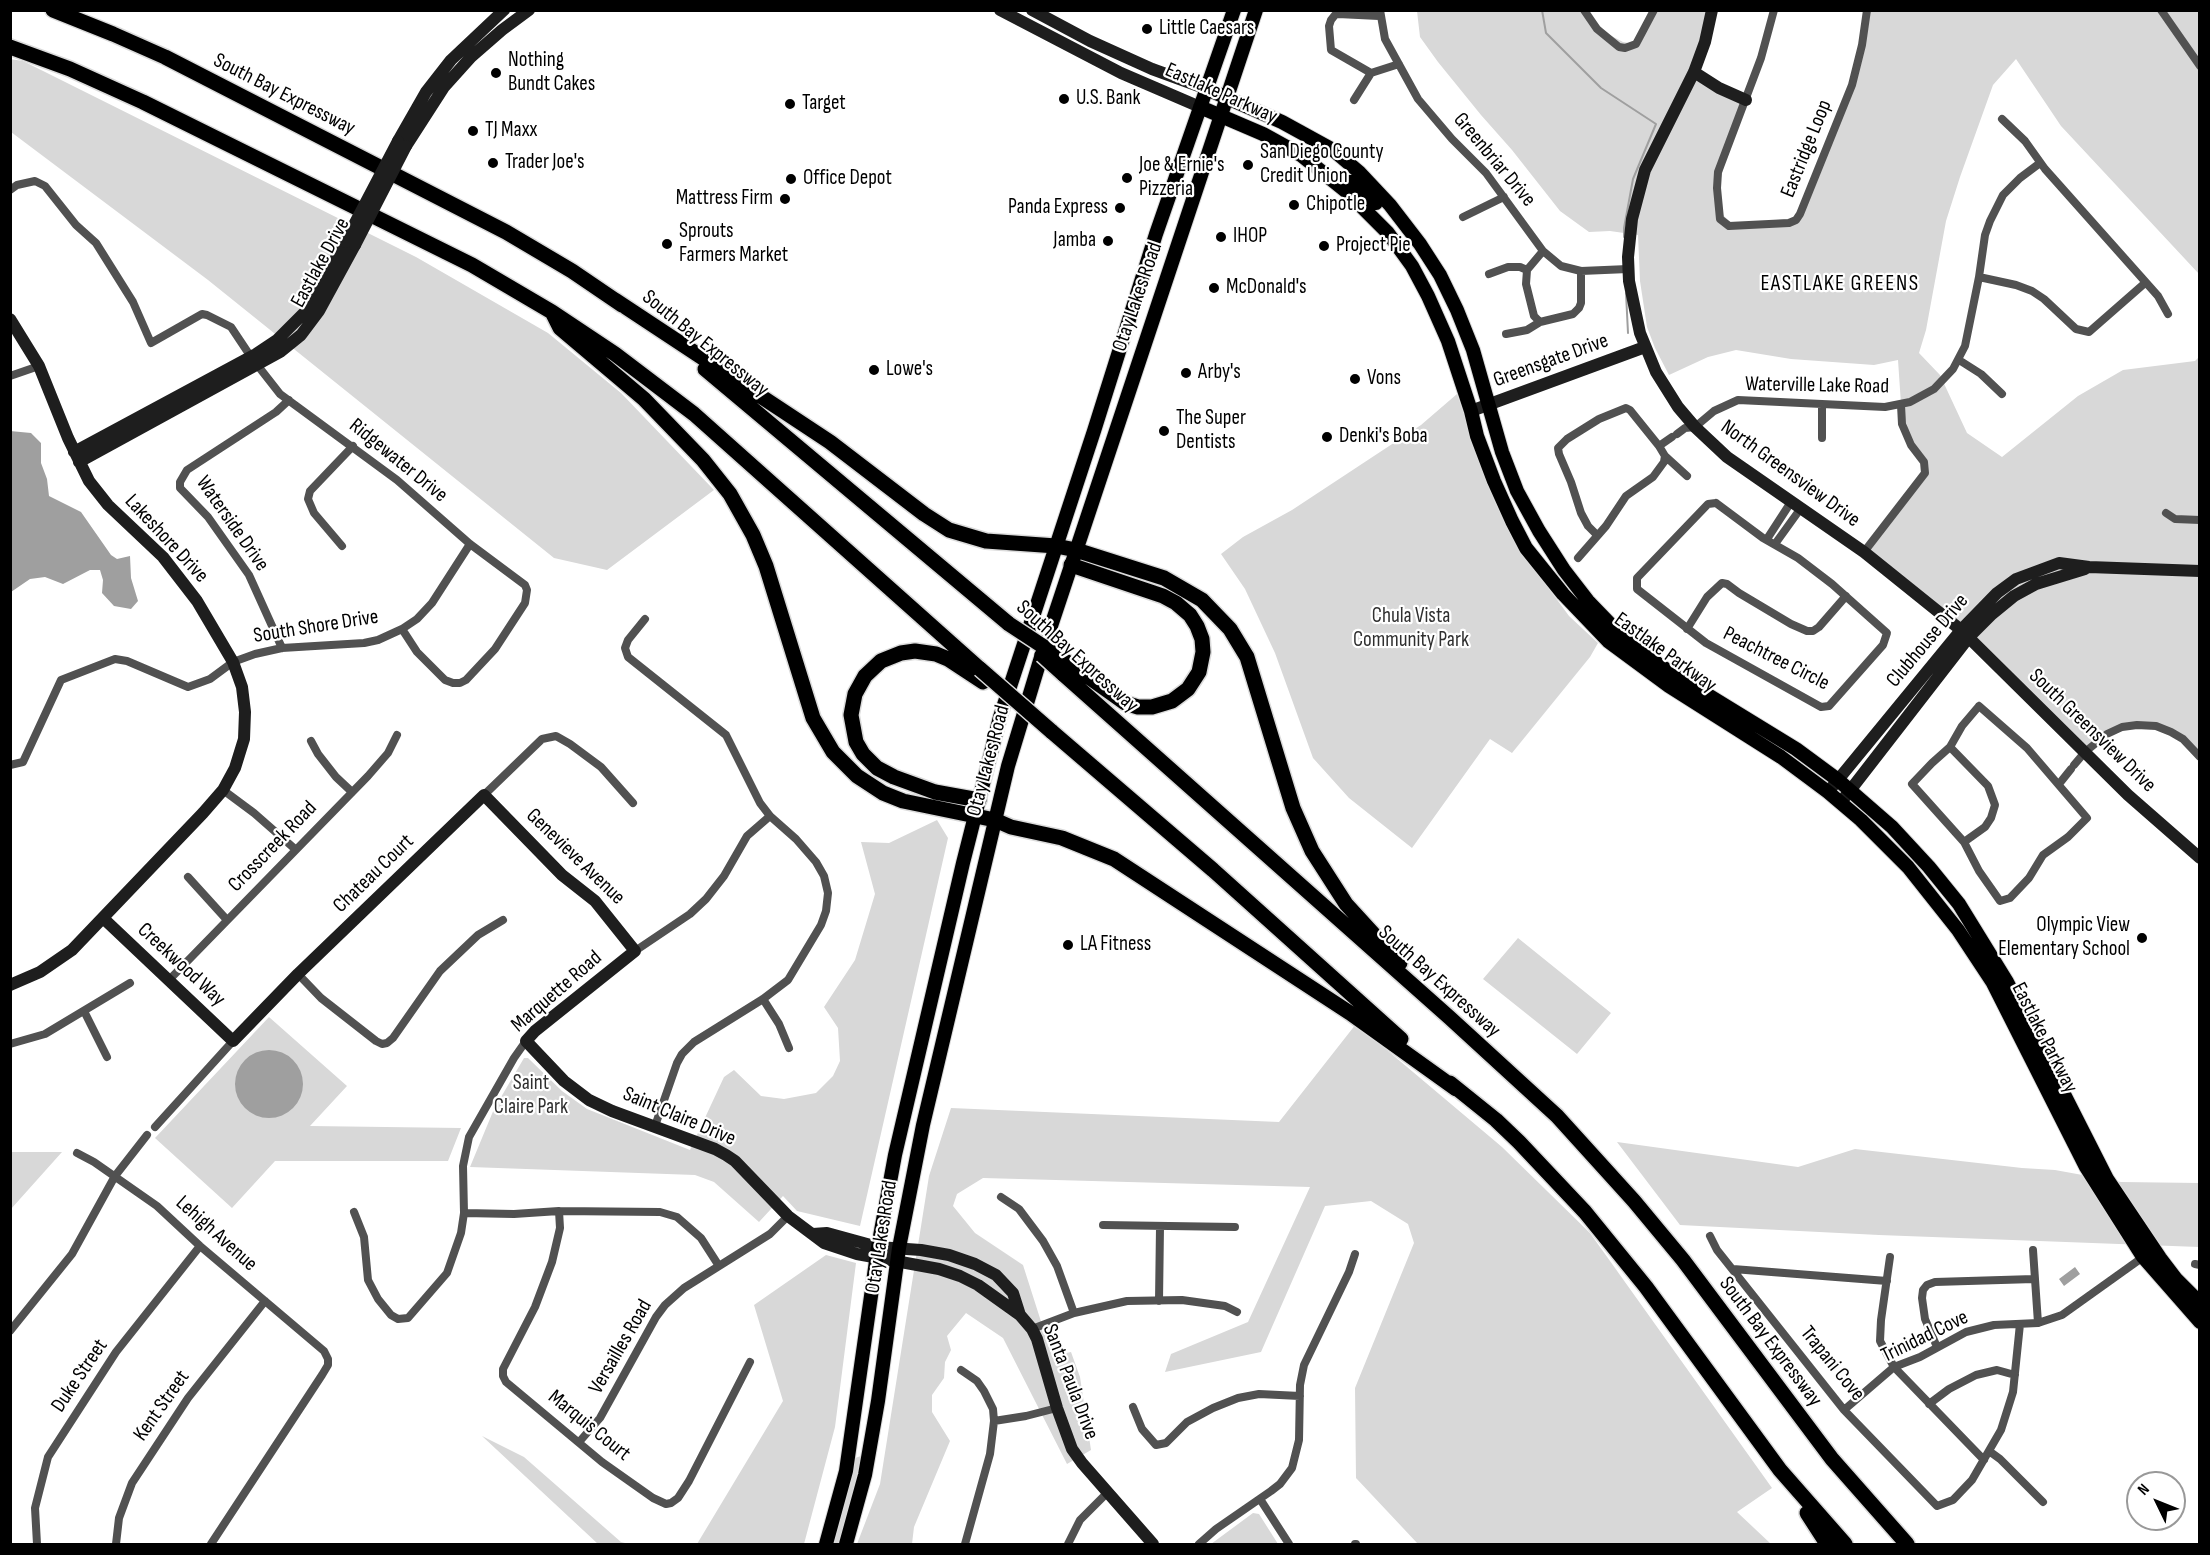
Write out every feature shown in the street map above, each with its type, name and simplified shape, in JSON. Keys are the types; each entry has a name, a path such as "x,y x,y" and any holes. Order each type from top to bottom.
{"highway":[{"name":"South Bay Expressway","path":"53,10 165,57 550,257 615,300 726,387 1009,624 1068,670 1163,762 1557,1116 1634,1201 1683,1260 1824,1449 1907,1545"},
{"path":"10,47 70,69 143,102 472,266 552,312 624,361 711,428 982,675 1046,726 1213,870 1456,1089"},
{"path":"615,300 830,442 940,525 958,534 986,541 1056,546 1076,550 1173,581 1202,600 1224,621 1242,647 1251,667 1293,808 1319,865 1336,892 1356,916 1450,1018"},
{"path":"552,312 560,328 644,399 692,447 714,472 737,505 753,534 766,566 810,709 822,736 833,752 857,776 893,797 996,820 1011,827 1075,843 1126,866 1350,1013 1496,1120 1585,1212 1646,1287 1780,1470 1827,1545"},
{"path":"1068,670 1125,703 1138,707 1152,707 1172,701 1188,689 1199,672 1203,652 1197,626 1190,615 1176,603 1163,596 1071,565"},
{"path":"979,800 935,792 894,777 877,768 867,759 856,742 851,715 855,694 865,675 881,661 901,653 915,651 936,654 982,675"},
{"path":"1780,1470 1845,1545"},
{"path":"1878,1514 1915,1545"}],"main road":[{"name":"Otay Lakes Road","path":"826,1545 846,1471 878,1252 895,1155 1000,717 1156,234 1234,10"},
{"name":"Otay Lakes Road","path":"846,1545 865,1475 878,1401 899,1248 935,1069 1008,766 1033,679 1256,10"},
{"name":"Eastlake Parkway","path":"1207,89 1282,122 1333,150 1359,172 1390,205 1440,275 1457,310 1473,350 1502,453 1517,491 1564,570 1588,601 1617,631 1659,665 1796,748 1839,780 1892,827 1959,904 2007,982 2054,1089"},
{"name":"Eastlake Parkway","path":"1200,107 1263,134 1301,155 1340,186 1388,233 1412,266 1448,341 1477,436 1494,481 1526,548 1563,594 1608,641 1669,686 1780,757 1828,792 1861,820 1908,867 1958,930 1993,983 2148,1253 2199,1323"},
{"path":"1340,186 1349,181 1357,184 1411,242 1426,254"},
{"path":"1608,641 1615,640 1632,651 1641,650"},
{"name":"Eastlake Parkway","path":"2148,1253 2199,1303"}],"street":[{"name":"Eastlake Drive","path":"77,457 254,362 300,319 350,244 426,93 451,60 504,10"},
{"name":"Eastlake Drive","path":"402,143 444,87 471,57 529,10"},
{"name":"Eastlake Parkway","path":"1000,10 1120,74 1200,107"},
{"name":"Eastlake Parkway","path":"1032,10 1111,51 1207,89"},
{"path":"1584,10 1597,29 1620,47 1625,48 1636,44 1654,10"},
{"name":"North Greensview Drive","path":"1712,10 1695,72 1645,170 1632,219 1629,269 1637,322 1645,347 1656,372 1678,407 1695,428 1727,457 1864,552 1965,633"},
{"name":"Eastridge Loop","path":"1774,10 1767,42 1718,172 1716,188 1720,219 1729,226 1789,223 1796,220 1800,214 1852,84 1868,10"},
{"path":"2161,10 2199,66"},
{"path":"1379,13 1338,12 1329,26 1331,50 1371,72 1385,70 1399,64"},
{"name":"Greenbriar Drive","path":"1379,13 1385,39 1418,99 1452,139 1486,173 1543,251 1561,266 1581,271 1629,269"},
{"path":"1354,100 1371,72"},
{"path":"1695,72 1719,88 1746,100"},
{"path":"2002,119 2025,141 2040,163 2158,296 2168,314"},
{"name":"Waterville Lake Road","path":"1695,428 1714,411 1738,400 1885,407 1901,405 1934,389 1959,360 1967,339 1985,235 1996,206 2009,189 2040,163"},
{"name":"Ridgewater Drive","path":"10,190 16,185 34,181 45,186 75,225 96,243 133,302 151,343 202,314 235,330 254,362 280,394 397,480 470,544 525,585 525,603 495,649 466,680 460,683 445,680 417,652 402,629"},
{"path":"1463,217 1504,197"},
{"path":"1540,322 1534,316 1526,284 1527,270 1543,251"},
{"path":"1490,274 1508,267 1520,267 1527,270"},
{"path":"1506,334 1527,330 1540,322 1563,317 1579,308 1581,271"},
{"path":"1979,277 2032,291 2076,329 2089,332 2145,283"},
{"name":"Lakeshore Drive","path":"10,319 39,366 89,481 108,505 163,557 197,601 233,662 242,687 245,712 244,739 235,768 223,790 103,918 62,958 40,972 10,985"},
{"name":"Greensgate Drive","path":"1471,411 1645,347"},
{"path":"1959,360 1981,374 2002,394"},
{"path":"10,376 39,366"},
{"name":"Waterside Drive","path":"282,648 247,572 208,517 180,488 180,482 187,470 276,412 289,400"},
{"path":"1822,404 1822,438"},
{"path":"1864,552 1925,473 1924,462 1911,445 1902,424 1901,405"},
{"path":"1597,535 1588,526 1581,513 1559,454 1558,447 1561,443 1599,419 1626,408 1630,410 1665,456 1687,476"},
{"path":"1659,446 1685,428 1695,428"},
{"path":"342,546 314,513 308,499 310,491 353,446"},
{"path":"1578,558 1606,526 1626,496 1653,477 1664,462 1665,456"},
{"name":"Peachtree Circle","path":"1767,539 1716,503 1708,504 1637,579 1637,589 1687,629 1737,661 1821,707 1829,706 1839,695 1883,645 1887,633 1846,596"},
{"path":"1687,629 1707,597 1722,583 1791,624 1813,632 1819,627 1846,596 1798,558 1767,539 1796,505"},
{"path":"1775,544 1796,505"},
{"path":"2166,513 2175,519 2199,520"},
{"name":"South Shore Drive","path":"10,765 23,762 61,680 115,659 127,661 188,687 210,679 233,662 255,654 282,648 364,643 378,640 417,619 432,603 470,544"},
{"name":"Clubhouse Drive","path":"1828,792 1965,633 2014,596 2036,585 2089,567 2199,572"},
{"path":"645,619 627,640 625,648 628,657 722,730 731,743 760,803 816,862 824,876 828,899 821,925 793,972 780,987 694,1042 682,1054 655,1126"},
{"name":"Clubhouse Drive","path":"1840,802 1965,633"},
{"name":"South Greensview Drive","path":"1965,633 2128,795 2199,858"},
{"path":"1979,706 2027,748 2059,784 2087,818 2068,837 2043,855 2029,878 2010,898 2001,901 1979,871 1964,842 1912,784 1950,747 1962,726 1979,706"},
{"path":"2059,784 2085,752 2100,738 2113,730 2131,725 2162,728 2176,735 2199,757"},
{"name":"Crosscreek Road","path":"169,980 352,792 388,753 397,735"},
{"name":"Chateau Court","path":"155,1127 298,974 542,739 555,736 570,744 601,767 633,803"},
{"path":"311,741 336,777 352,792"},
{"path":"1950,747 1988,786 1995,805 1985,827 1964,842"},
{"path":"223,790 254,813 295,849"},
{"name":"Genevieve Avenue","path":"484,795 562,875 595,901 635,951"},
{"name":"Marquette Road","path":"354,1212 364,1237 368,1280 378,1299 391,1315 402,1319 410,1317 447,1273 464,1214 463,1166 469,1137 526,1041 535,1031 635,951 690,914 724,876 747,836 770,816"},
{"path":"189,877 227,920"},
{"name":"Creekwood Way","path":"103,918 233,1041"},
{"path":"298,974 321,998 376,1041 382,1044 387,1043 393,1038 440,971 478,935 503,920"},
{"path":"10,1044 45,1034 130,983"},
{"path":"763,999 779,1024 789,1048"},
{"path":"84,1011 107,1057"},
{"name":"Saint Claire Drive","path":"526,1041 564,1081 589,1100 726,1155 741,1167 788,1216 813,1234 827,1233 878,1252"},
{"path":"10,1332 80,1242 115,1176 147,1135"},
{"name":"Lehigh Avenue","path":"77,1153 158,1206 200,1246 324,1351 328,1365 322,1376 211,1545"},
{"path":"1001,1197 1019,1209 1043,1241 1057,1266 1074,1312"},
{"path":"464,1214 514,1214 559,1210 653,1211 677,1217 701,1238 719,1266"},
{"name":"Marquis Court","path":"559,1210 560,1228 552,1262 536,1307 502,1373 506,1382 580,1441 602,1462 652,1498 666,1504 671,1503 678,1498 688,1481 750,1362"},
{"name":"Versailles Road","path":"580,1441 600,1418 664,1305 684,1287 770,1234 788,1216"},
{"path":"1103,1226 1235,1227"},
{"path":"1159,1301 1160,1227"},
{"name":"Trapani Cove","path":"1710,1236 1717,1250 1844,1410 1937,1506 1953,1500 1972,1480 1984,1460"},
{"name":"Duke Street","path":"37,1545 35,1508 39,1484 48,1457 116,1352 200,1246"},
{"name":"Santa Paula Drive","path":"878,1252 899,1248 949,1255 975,1264 996,1275 1013,1293 1020,1315"},
{"path":"2033,1250 2038,1323"},
{"name":"Santa Paula Drive","path":"878,1252 898,1262 939,1269 960,1276 978,1284 1020,1315 1037,1339 1057,1408 1072,1449 1153,1545"},
{"name":"Trinidad Cove","path":"1844,1410 1894,1367 1920,1357 1966,1332 1994,1325 2038,1323 2062,1315 2148,1253"},
{"path":"1198,1545 1216,1529 1280,1484 1292,1468 1299,1440 1300,1396 1304,1365 1349,1272 1355,1254"},
{"path":"1890,1257 1880,1341 1894,1367 1984,1460 2001,1430 2013,1392 2020,1324"},
{"path":"1733,1269 1887,1281"},
{"path":"1937,1347 1925,1319 1922,1298 1923,1290 1927,1285 1935,1282 2034,1279"},
{"name":"Kent Street","path":"116,1545 121,1507 132,1483 188,1398 265,1301"},
{"path":"1032,1329 1074,1312 1126,1301 1193,1301 1225,1306 1237,1312"},
{"path":"961,1370 977,1381 984,1390 993,1409 994,1420 990,1454 965,1545"},
{"path":"1929,1404 1976,1375 1997,1370 2015,1376"},
{"path":"1133,1407 1142,1429 1156,1445 1166,1443 1187,1422 1238,1398 1259,1394 1300,1396"},
{"path":"994,1420 1026,1416 1057,1408"},
{"path":"1989,1451 2043,1502"},
{"path":"1068,1545 1080,1520 1108,1492"},
{"path":"1260,1499 1289,1545"}],"green space":[{"path":"1417,11 1587,11 1606,33 1629,43 1633,42 1656,11 1717,11 1695,76 1749,99 1721,178 1723,215 1731,223 1738,224 1796,218 1849,97 1869,11 2199,11 2199,274 2061,126 2016,59 1993,85 1960,177 1946,221 1926,330 1919,353 1940,375 1967,433 2002,457 2078,396 2123,370 2195,361 2199,357 2199,751 2177,731 2125,725 2090,752 1984,650 1864,553 1925,475 1901,404 1898,360 1874,365 1791,359 1736,350 1708,357 1669,375 1647,327 1640,281 1638,235 1610,231 1589,232 1560,211 1420,37"},
{"path":"10,59 23,61 416,257 548,333 621,393 714,490 607,570 554,558 208,280 11,132"},
{"name":"Chula Vista Community Park","path":"1457,394 1494,500 1517,545 1569,616 1598,643 1590,657 1512,753 1490,739 1412,848 1349,798 1313,758 1275,653 1245,589 1221,554 1243,537 1292,510 1421,425"},
{"name":"Saint Claire Park","path":"937,820 948,838 860,1226 797,1211 783,1196 759,1222 714,1182 695,1175 470,1167 494,1109 524,1058 528,1058 562,1091 587,1109 690,1150 724,1077 734,1070 761,1096 784,1099 816,1093 833,1076 840,1061 838,1028 824,1007 855,960 875,894 861,842 889,843"},
{"path":"1518,938 1611,1013 1577,1054 1483,979"},
{"path":"269,1017 347,1086 310,1126 461,1128 448,1161 275,1161 232,1208 155,1138"},
{"path":"1356,1024 1502,1147 1590,1233 1772,1488 1737,1512 1771,1544 1418,1544 1356,1478 1355,1388 1414,1243 1408,1224 1371,1201 1325,1206 1261,1352 1165,1372 1171,1354 1248,1322 1310,1187 983,1178 957,1194 953,1206 975,1233 1023,1265 1052,1356 1071,1352 1080,1377 1091,1450 1067,1464 1003,1338 966,1313 947,1336 951,1350 945,1362 944,1378 932,1395 932,1412 950,1441 914,1527 912,1544 857,1544 880,1484 929,1176 951,1108 1279,1122"},
{"path":"1617,1142 1798,1167 1855,1149 2055,1170 2121,1182 2199,1183 2199,1247 1680,1225"},
{"path":"10,1152 62,1152 11,1209"},
{"path":"826,1255 856,1263 835,1427 804,1544 697,1544 783,1401 754,1305"},
{"path":"482,1436 524,1457 621,1542 629,1544 598,1544"},
{"path":"861,1456 851,1504 839,1544 833,1544 855,1458"},
{"path":"1253,1513 1259,1514 1278,1544 1211,1544"}],"shaded area":[{"path":"10,431 31,433 41,443 41,463 47,479 49,496 81,512 111,555 117,559 130,556 131,578 138,601 131,609 114,606 102,593 103,580 100,570 90,570 63,584 45,577 30,579 11,592"},
{"path":"269,1050 282,1053 293,1060 300,1071 303,1084 300,1097 293,1108 282,1115 269,1118 256,1115 245,1108 238,1097 235,1084 238,1071 245,1060 256,1053"},
{"path":"2075,1267 2080,1274 2064,1286 2059,1279"}],"waterway":[{"path":"1542,10 1546,33 1601,88 1656,124 1633,179 1624,237"},
{"path":"1626,293 1628,333"}],"place":[{"name":"Little Caesars","path":"1147,29"},
{"name":"Nothing Bundt Cakes","path":"496,73"},
{"name":"U.S. Bank","path":"1064,99"},
{"name":"Target","path":"790,104"},
{"name":"TJ Maxx","path":"473,131"},
{"name":"Trader Joe's","path":"493,163"},
{"name":"San Diego County Credit Union","path":"1248,165"},
{"name":"Joe & Ernie's Pizzeria","path":"1127,178"},
{"name":"Office Depot","path":"791,179"},
{"name":"Mattress Firm","path":"785,199"},
{"name":"Chipotle","path":"1294,205"},
{"name":"Panda Express","path":"1120,208"},
{"name":"IHOP","path":"1221,237"},
{"name":"Jamba","path":"1108,241"},
{"name":"Sprouts Farmers Market","path":"667,244"},
{"name":"Project Pie","path":"1324,246"},
{"name":"McDonald's","path":"1214,288"},
{"name":"Lowe's","path":"874,370"},
{"name":"Arby's","path":"1186,373"},
{"name":"Vons","path":"1355,379"},
{"name":"The Super Dentists","path":"1164,431"},
{"name":"Denki's Boba","path":"1327,437"},
{"name":"Olympic View Elementary School","path":"2142,938"},
{"name":"LA Fitness","path":"1068,945"}],"district":[{"name":"EASTLAKE GREENS","path":"1840,284"}]}
